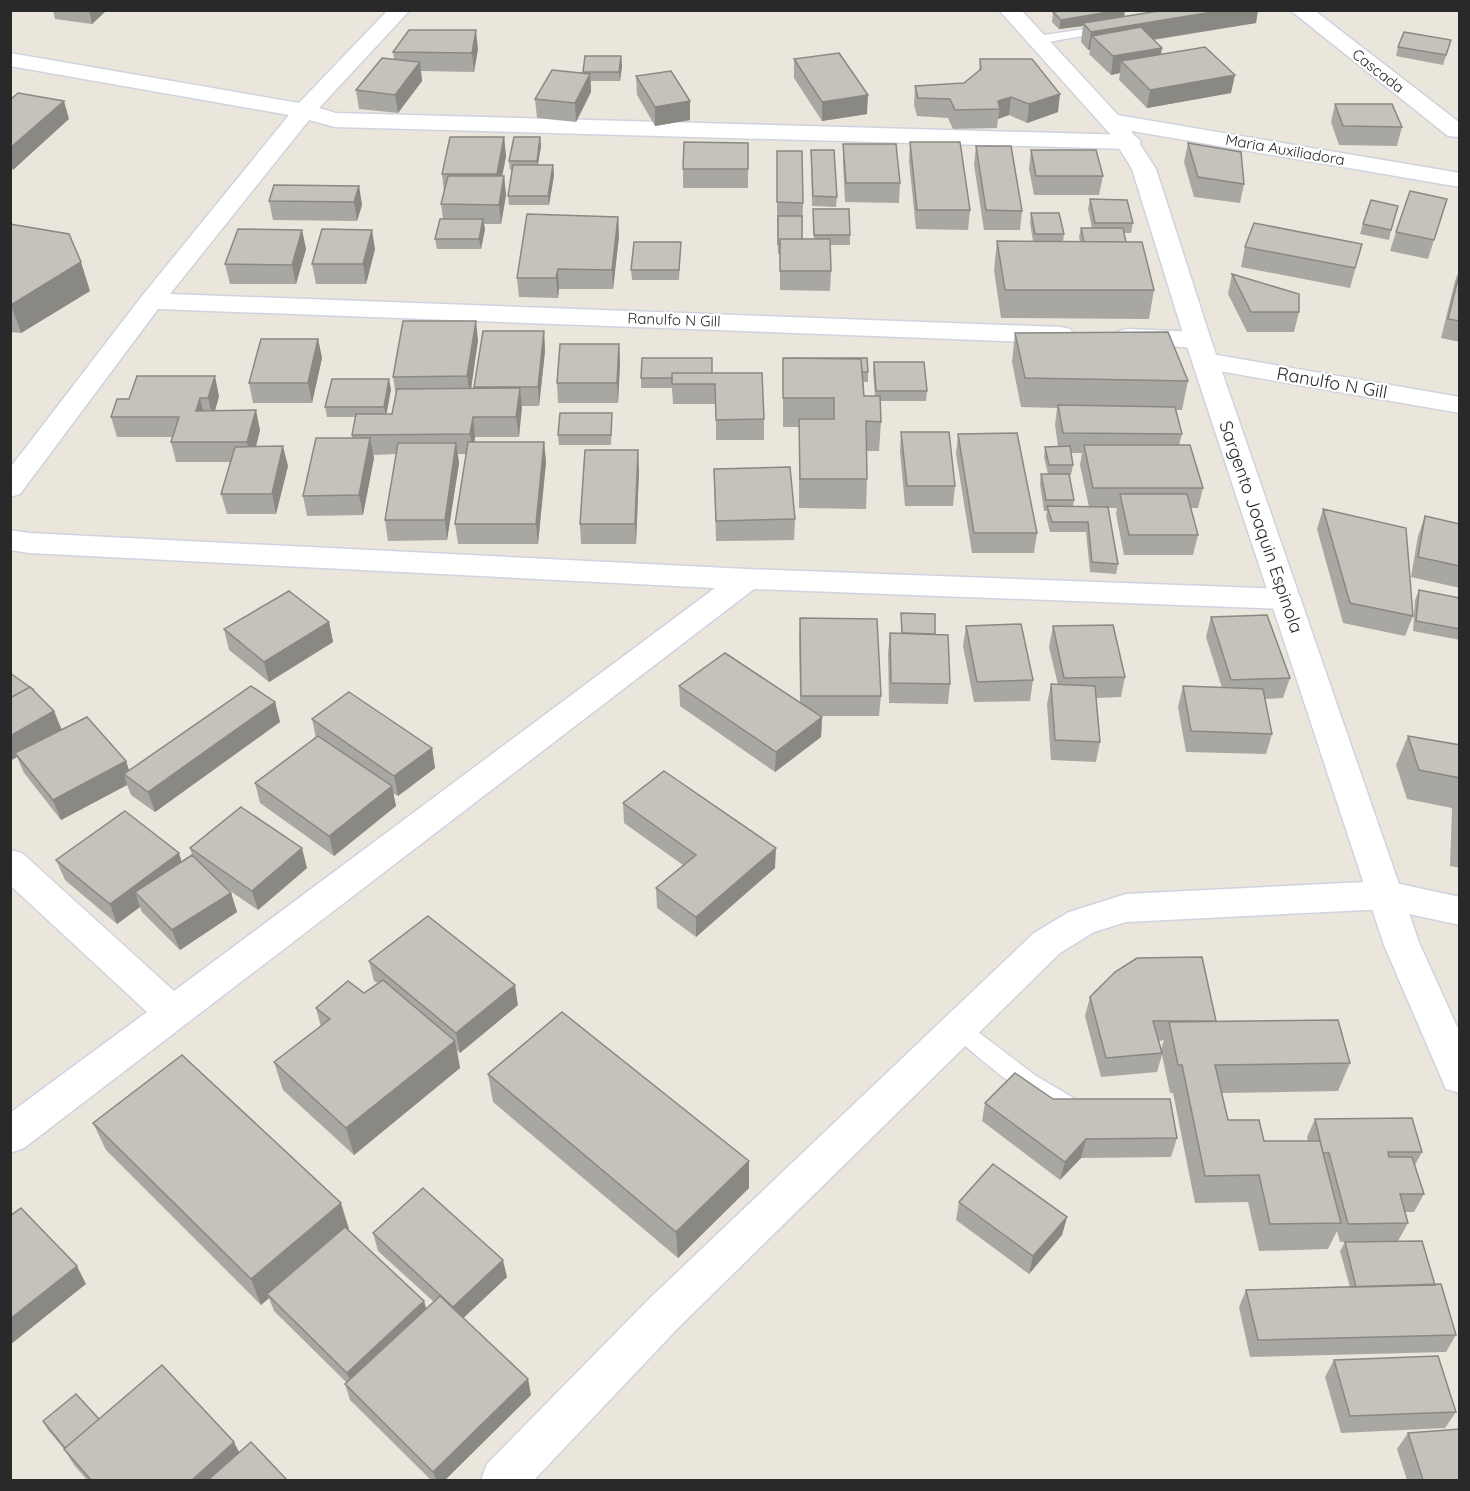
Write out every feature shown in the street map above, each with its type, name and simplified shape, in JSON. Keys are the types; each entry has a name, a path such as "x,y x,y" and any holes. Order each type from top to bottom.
{"street":[{"path":"10,488 151,301 304,111 400,10"},
{"name":"Sargento Joaquin Espinola","path":"1009,10 1120,131 1144,169 1202,350 1407,959 1460,1077"},
{"name":"Cascada","path":"1300,10 1452,153"},
{"name":"Maria Auxiliadora","path":"10,59 304,111 335,120 1120,131 1452,153"},
{"name":"Ranulfo N Gill","path":"151,301 1097,336 1202,350 1460,405"},
{"path":"10,540 29,543 747,579 1286,599"},
{"path":"10,1136 747,579"},
{"path":"10,863 173,1014"},
{"path":"503,1480 664,1313 958,1028 1047,943 1082,922 1126,908 1386,895 1460,911"}],"lane":[{"path":"1037,40 1115,27"},
{"path":"958,1028 1014,1074 1051,1098 1077,1111"}],"building":[{"path":"1120,10 1061,20 1053,12"},
{"path":"1165,10 1224,10 1091,32 1083,23"},
{"path":"1141,27 1162,48 1113,56 1092,36"},
{"path":"409,30 476,30 472,53 393,52"},
{"path":"1404,32 1451,40 1446,55 1398,47"},
{"path":"1205,47 1235,75 1150,90 1121,61"},
{"path":"839,53 868,95 822,102 794,59"},
{"path":"585,56 621,56 619,72 583,72"},
{"path":"382,58 420,62 395,95 356,90"},
{"path":"980,59 1032,59 1060,94 1029,104 1011,97 998,101 1000,109 955,110 950,99 918,98 915,86 964,83 981,69"},
{"path":"552,70 590,74 575,103 535,99"},
{"path":"671,71 690,101 655,107 636,76"},
{"path":"18,93 64,101 10,148 10,100"},
{"path":"1335,104 1392,104 1402,127 1343,126"},
{"path":"450,137 504,137 497,174 442,174"},
{"path":"514,137 540,137 537,161 509,161"},
{"path":"684,142 748,143 748,169 683,169"},
{"path":"910,142 960,142 970,210 917,210"},
{"path":"1188,143 1241,152 1244,184 1198,177"},
{"path":"843,144 896,144 900,183 846,183"},
{"path":"976,146 1011,146 1022,211 986,210"},
{"path":"811,150 834,150 837,197 813,196"},
{"path":"1031,150 1096,150 1103,176 1036,176"},
{"path":"777,151 802,151 803,203 777,202"},
{"path":"513,165 553,165 548,196 508,196"},
{"path":"448,176 504,176 499,205 441,204"},
{"path":"274,185 359,186 354,202 269,201"},
{"path":"1410,191 1447,199 1434,240 1396,232"},
{"path":"1090,199 1127,200 1133,223 1095,223"},
{"path":"1371,200 1398,206 1391,230 1363,224"},
{"path":"813,209 849,209 850,235 814,235"},
{"path":"1031,213 1059,213 1064,234 1035,234"},
{"path":"527,214 618,217 612,270 558,269 556,278 517,278"},
{"path":"778,216 802,216 802,239 780,239 780,244 778,244"},
{"path":"440,219 483,219 479,239 435,239"},
{"path":"1254,223 1362,244 1355,268 1245,247"},
{"path":"10,224 69,234 81,262 11,305"},
{"path":"1081,228 1123,228 1126,242 1084,242"},
{"path":"238,229 302,230 292,265 225,264"},
{"path":"322,229 372,230 363,264 312,264"},
{"path":"780,239 830,239 831,271 780,271"},
{"path":"997,241 1142,242 1154,290 1005,290"},
{"path":"634,242 681,242 679,270 631,270"},
{"path":"1460,271 1460,321 1448,319"},
{"path":"1232,274 1299,294 1299,312 1251,312"},
{"path":"403,321 476,321 467,376 393,377"},
{"path":"483,331 544,331 538,387 474,387"},
{"path":"1168,332 1188,381 1025,378 1015,333"},
{"path":"261,339 318,339 308,383 249,383"},
{"path":"560,344 619,344 617,383 557,383"},
{"path":"642,358 712,358 712,373 672,373 672,378 641,378"},
{"path":"783,358 861,359 864,396 880,396 881,422 866,421 867,479 800,479 799,419 834,419 834,398 783,398"},
{"path":"790,358 867,358 868,372 862,372 861,359"},
{"path":"874,362 924,362 927,391 876,391"},
{"path":"672,373 762,373 764,419 716,420 715,384 672,384"},
{"path":"137,376 215,376 208,398 200,398 196,411 256,410 247,442 171,442 179,417 111,417 117,399 129,399"},
{"path":"332,379 389,379 384,407 325,407"},
{"path":"520,388 516,417 473,417 470,434 352,435 356,414 392,414 397,389"},
{"path":"1058,405 1175,407 1182,434 1063,433"},
{"path":"560,413 612,413 611,435 558,435"},
{"path":"901,432 949,432 955,486 907,486"},
{"path":"1017,433 1037,533 974,533 958,434"},
{"path":"316,438 370,438 359,495 303,496"},
{"path":"468,442 544,442 536,524 455,524"},
{"path":"398,443 456,443 445,520 385,520"},
{"path":"1084,445 1190,445 1203,488 1093,488"},
{"path":"283,446 272,494 221,494 235,447"},
{"path":"1070,446 1073,465 1049,465 1045,447"},
{"path":"585,450 638,450 635,524 580,524"},
{"path":"790,467 795,519 716,521 714,469"},
{"path":"1041,474 1069,474 1074,500 1046,500"},
{"path":"1120,494 1187,494 1198,535 1129,535"},
{"path":"1047,506 1108,507 1118,564 1092,562 1088,522 1052,522"},
{"path":"1323,509 1406,528 1413,616 1350,603"},
{"path":"1425,516 1460,524 1460,566 1418,557"},
{"path":"1419,590 1460,598 1460,629 1416,621"},
{"path":"289,591 329,622 264,662 224,629"},
{"path":"901,613 935,614 935,634 902,633"},
{"path":"1267,615 1290,678 1231,680 1211,617"},
{"path":"800,618 877,619 881,696 801,696"},
{"path":"1021,624 1033,680 977,682 966,626"},
{"path":"1113,625 1125,677 1064,678 1053,626"},
{"path":"890,633 948,635 950,684 891,683"},
{"path":"725,653 822,717 776,752 679,686"},
{"path":"10,673 30,687 10,698"},
{"path":"1051,684 1095,686 1100,742 1055,740"},
{"path":"251,686 275,702 148,792 124,774"},
{"path":"1183,686 1263,689 1272,734 1191,731"},
{"path":"30,687 54,711 10,736 10,698"},
{"path":"349,692 432,748 394,776 312,719"},
{"path":"87,717 126,761 53,800 15,753"},
{"path":"318,736 392,786 329,836 255,783"},
{"path":"1408,736 1460,745 1460,778 1419,770"},
{"path":"664,771 776,848 696,917 656,888 696,855 623,803"},
{"path":"241,807 302,848 252,891 190,848"},
{"path":"125,811 179,853 110,904 56,860"},
{"path":"192,855 231,893 172,930 135,892"},
{"path":"428,916 515,985 456,1033 369,961"},
{"path":"1202,957 1216,1021 1153,1021 1162,1053 1106,1058 1090,997 1115,972 1137,958"},
{"path":"383,980 455,1041 346,1128 274,1062 330,1019 316,1008 348,981 364,993"},
{"path":"562,1012 749,1161 676,1232 488,1074"},
{"path":"1338,1020 1350,1063 1215,1065 1228,1120 1259,1120 1264,1141 1320,1141 1341,1223 1270,1224 1259,1175 1205,1176 1182,1065 1178,1065 1169,1022"},
{"path":"182,1055 341,1203 251,1279 93,1123"},
{"path":"1015,1073 1053,1099 1170,1099 1177,1138 1086,1139 1065,1162 985,1103"},
{"path":"1412,1118 1422,1152 1388,1152 1389,1157 1412,1157 1424,1194 1400,1194 1408,1223 1348,1224 1329,1153 1323,1153 1315,1119"},
{"path":"993,1164 1067,1217 1033,1256 959,1202"},
{"path":"423,1188 503,1260 453,1307 373,1233"},
{"path":"21,1208 77,1266 10,1319 10,1216"},
{"path":"345,1227 424,1301 347,1373 267,1294"},
{"path":"1422,1241 1435,1285 1356,1287 1345,1242"},
{"path":"1441,1284 1456,1335 1258,1340 1246,1290"},
{"path":"440,1296 528,1379 433,1472 345,1384"},
{"path":"1438,1356 1456,1412 1350,1416 1334,1360"},
{"path":"162,1365 234,1442 192,1480 91,1480 64,1449"},
{"path":"76,1394 99,1419 65,1448 43,1421"},
{"path":"1460,1429 1460,1480 1423,1480 1408,1433"},
{"path":"251,1442 287,1480 208,1480"}]}
